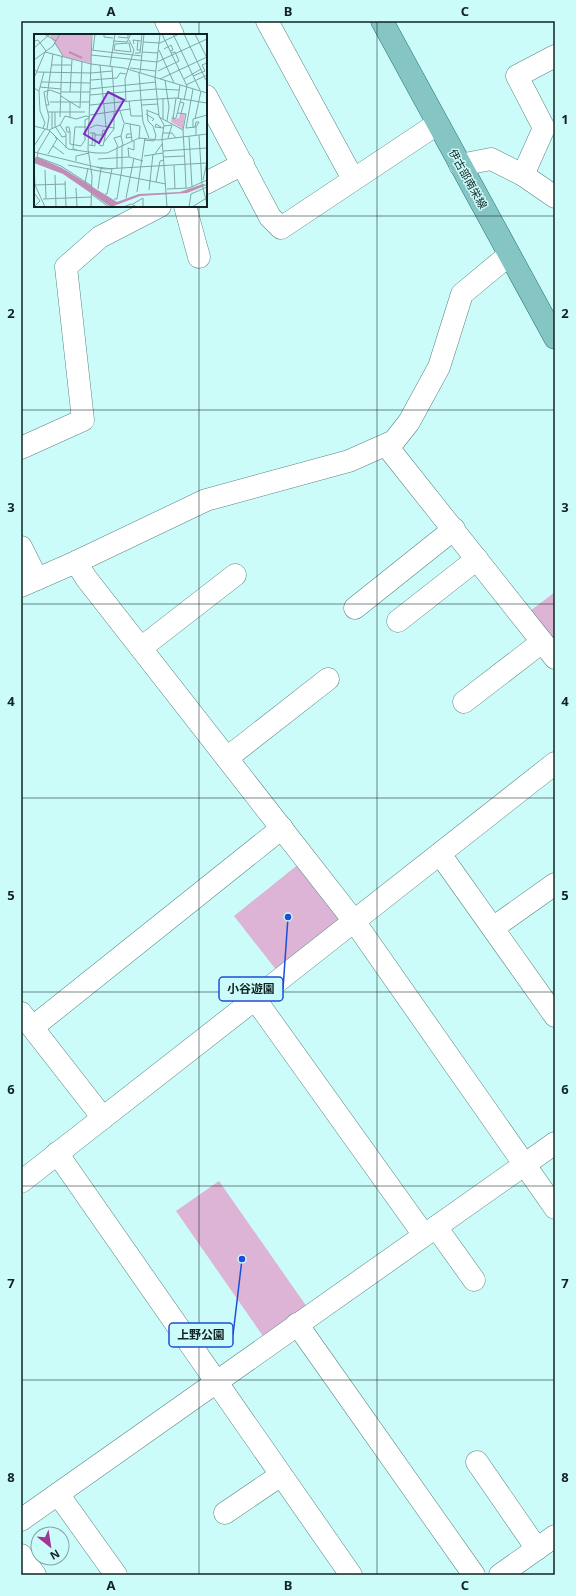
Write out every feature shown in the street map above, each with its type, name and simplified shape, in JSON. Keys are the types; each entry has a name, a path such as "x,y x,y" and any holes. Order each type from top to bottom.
{"main road":[{"name":"伊古部南栄線","path":"382,21 555,338"}],"street":[{"path":"166,21 172,34"},
{"path":"267,21 353,179"},
{"path":"523,175 544,128 517,76 555,56"},
{"path":"207,98 270,218 281,228 437,124"},
{"path":"460,165 491,159 523,175 555,197"},
{"path":"207,182 243,164"},
{"path":"21,448 83,420 66,267 100,237 158,207"},
{"path":"185,207 199,257"},
{"path":"21,547 29,582 76,562 206,500 349,461 394,441 409,422 440,367 462,294 509,255"},
{"path":"386,445 549,650 464,702"},
{"path":"355,608 454,529"},
{"path":"398,622 477,559"},
{"path":"76,562 86,578 354,920 555,1208"},
{"path":"141,648 235,575"},
{"path":"227,758 328,679"},
{"path":"21,1182 555,763"},
{"path":"103,1118 24,1018 282,828"},
{"path":"440,854 554,1014"},
{"path":"493,928 555,884"},
{"path":"255,999 430,1231 474,1280"},
{"path":"21,1520 555,1143"},
{"path":"57,1153 351,1575"},
{"path":"297,1324 474,1575"},
{"path":"477,1462 536,1549"},
{"path":"225,1513 281,1475"},
{"path":"58,1494 116,1575"},
{"path":"500,1575 555,1536"},
{"path":"21,1555 36,1575"}],"shaded area":[{"path":"555,592 555,643 530,611"},
{"path":"300,863 342,917 277,971 234,916"},
{"path":"219,1181 307,1307 265,1339 176,1211"}],"place":[{"name":"小谷遊園","path":"288,917"},
{"name":"上野公園","path":"242,1259"}]}
